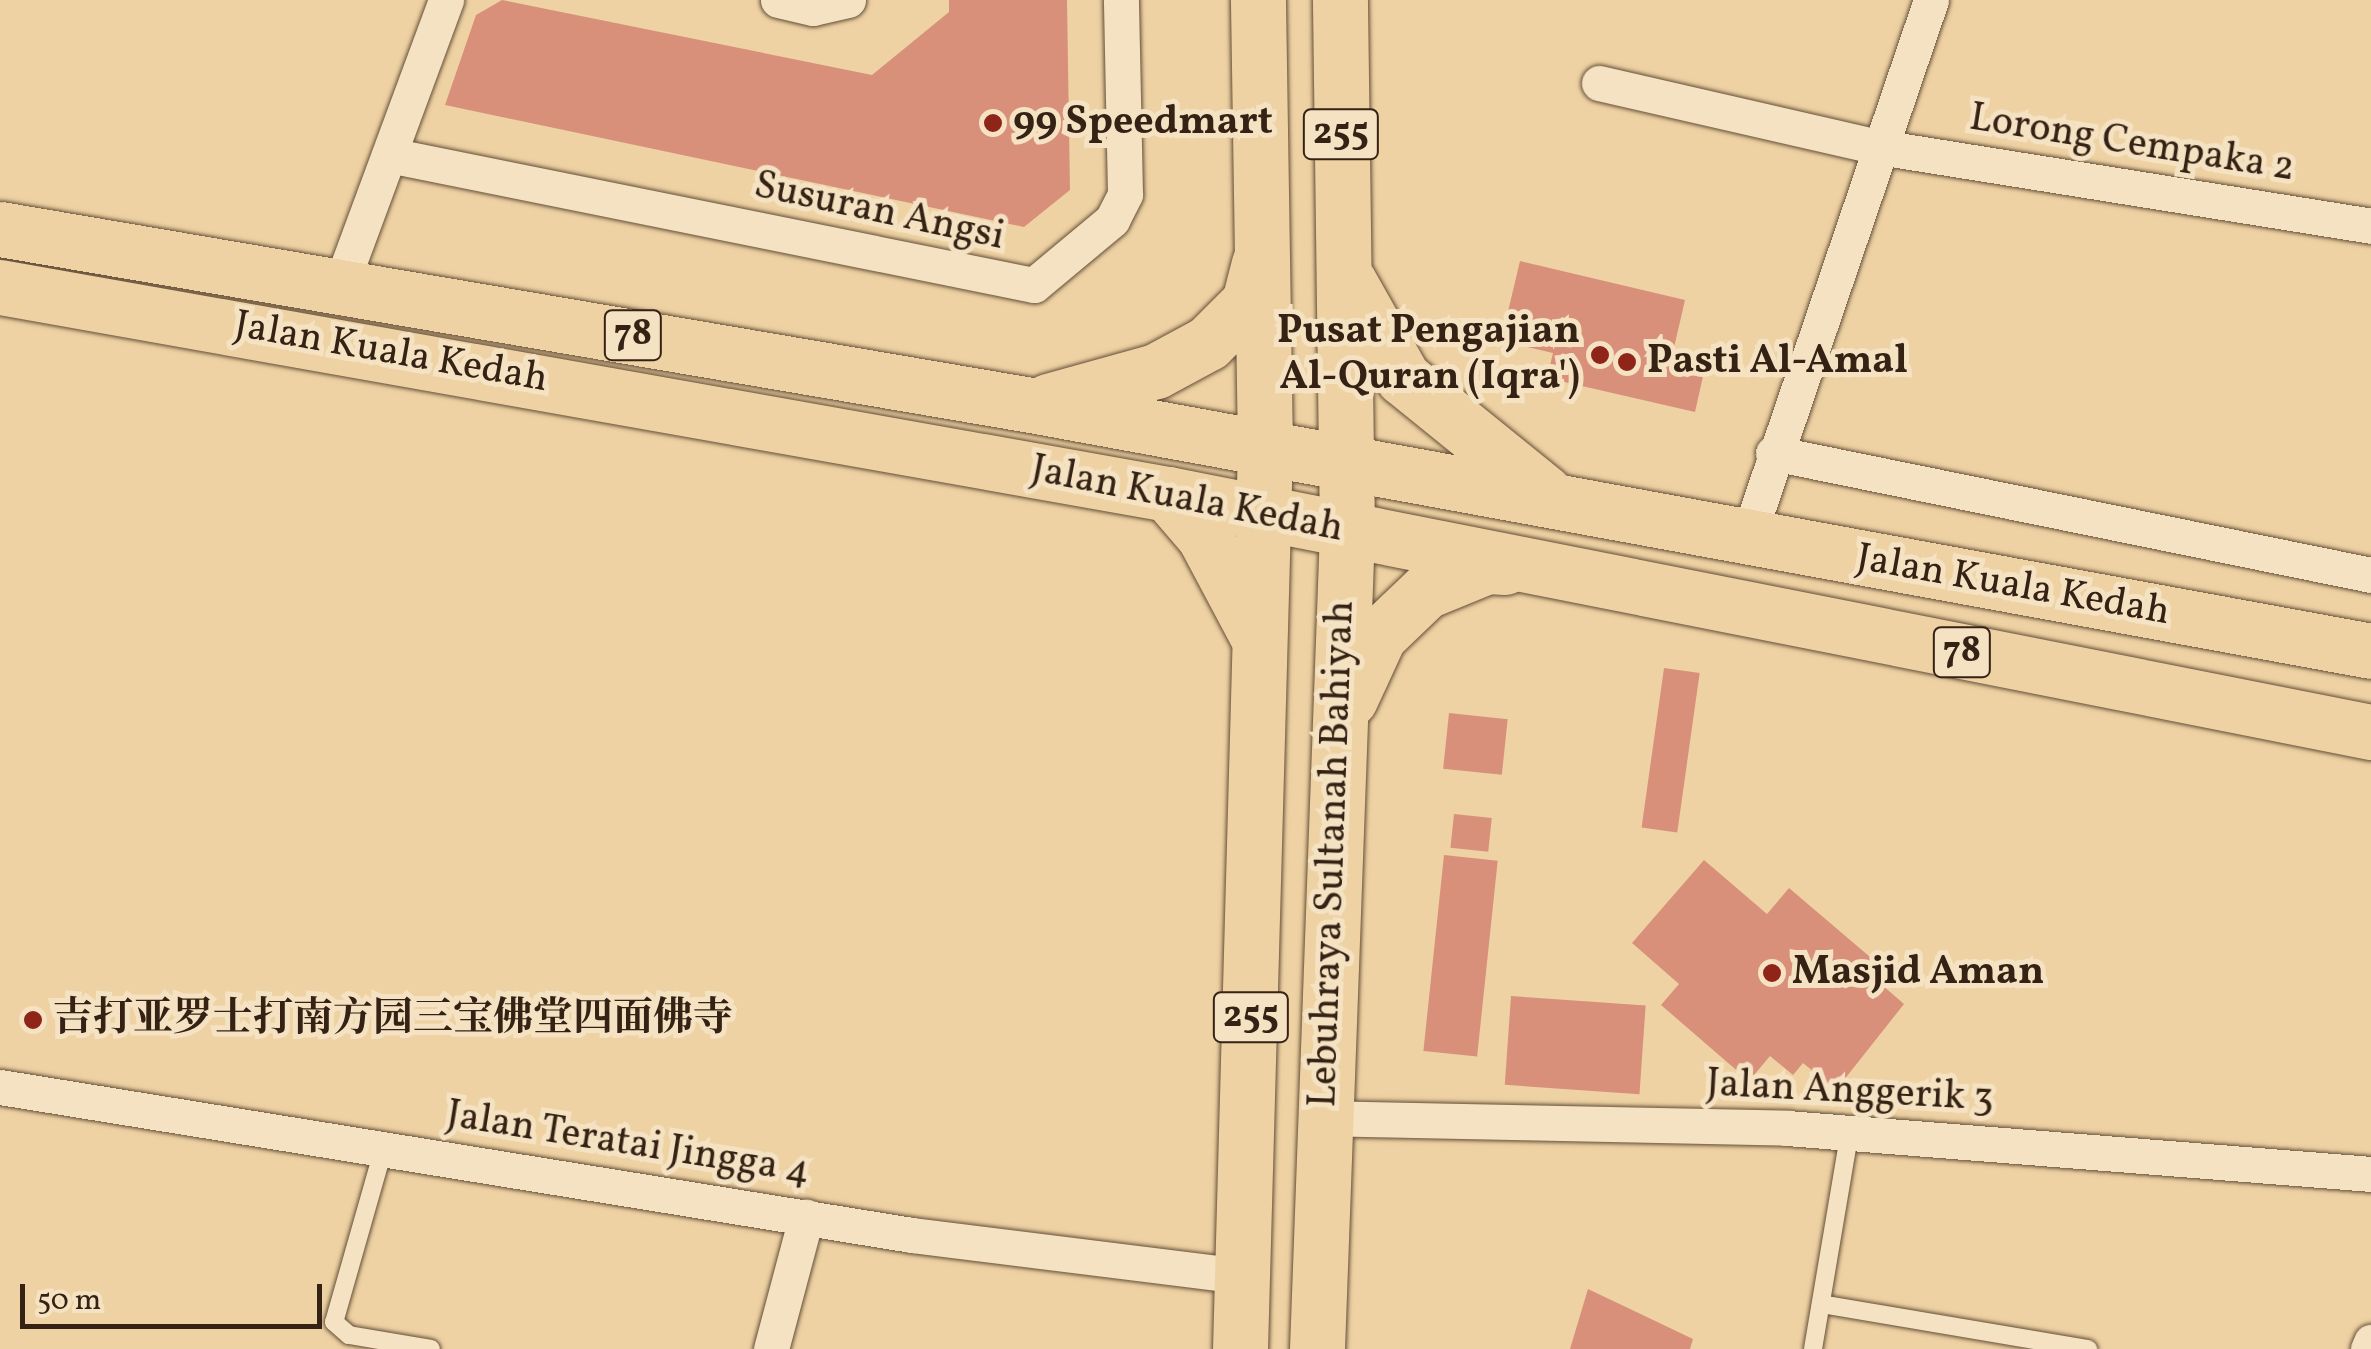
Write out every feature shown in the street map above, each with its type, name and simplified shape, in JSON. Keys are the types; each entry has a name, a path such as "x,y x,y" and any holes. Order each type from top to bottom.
{"main road":[{"name":"Lebuhraya Sultanah Bahiyah","path":"1240,1349 1265,448 1258,0"},
{"name":"Lebuhraya Sultanah Bahiyah","path":"1317,1349 1322,1118 1347,531 1340,0"},
{"name":"Jalan Kuala Kedah","path":"0,229 341,284 1031,405 2356,648"},
{"path":"1031,405 1120,384 1208,343 1249,302 1262,252"},
{"path":"1343,267 1403,378 1555,501"},
{"path":"228,324 240,270"},
{"name":"Jalan Kuala Kedah","path":"0,287 228,324 1168,494 1263,516 2349,728"},
{"path":"1168,494 1233,582 1256,632 1260,685"},
{"path":"1340,758 1351,695 1379,636 1426,591 1486,566 1553,572"},
{"path":"2349,728 2356,648"}],"street":[{"path":"341,284 446,0"},
{"path":"778,0 813,8 848,0"},
{"name":"Susuran Angsi","path":"389,155 1034,286 1112,220 1125,194 1121,0"},
{"path":"1748,537 1773,452 1931,0"},
{"name":"Lorong Cempaka 2","path":"1599,82 1879,147 2371,226"},
{"path":"1773,452 2371,575"},
{"name":"Jalan Teratai Jingga 4","path":"0,1087 806,1217 1243,1276"},
{"name":"Jalan Anggerik 3","path":"1322,1118 1850,1132 2371,1174"},
{"path":"771,1349 806,1217"},
{"path":"2368,1349 2371,1342"}],"lane":[{"path":"1813,1349 1850,1132"},
{"path":"384,1147 334,1322 349,1334 430,1349"},
{"path":"1820,1304 2088,1349"}],"building":[{"path":"502,0 872,75 949,12 949,0 1067,0 1070,190 1024,227 445,105 476,15"},
{"path":"1520,261 1685,300 1670,365 1704,372 1695,412 1547,378 1553,353 1501,341"},
{"path":"1664,668 1700,673 1677,832 1642,827"},
{"path":"1449,713 1508,719 1502,775 1443,769"},
{"path":"1454,814 1492,818 1488,852 1450,848"},
{"path":"1444,855 1498,861 1477,1057 1423,1051"},
{"name":"Masjid Aman","path":"1704,860 1767,914 1789,888 1883,968 1874,978 1904,1004 1836,1090 1803,1063 1793,1075 1770,1056 1749,1081 1661,1005 1679,984 1632,943"},
{"path":"1511,996 1646,1005 1639,1094 1505,1085"},
{"path":"1588,1289 1693,1339 1690,1349 1570,1349"}],"place":[{"name":"99 Speedmart","path":"993,123"},
{"name":"Pusat Pengajian Al-Quran (Iqra')","path":"1600,355"},
{"name":"Pasti Al-Amal","path":"1627,362"},
{"name":"Masjid Aman","path":"1772,973"},
{"name":"吉打亚罗士打南方园三宝佛堂四面佛寺","path":"33,1020"}]}
